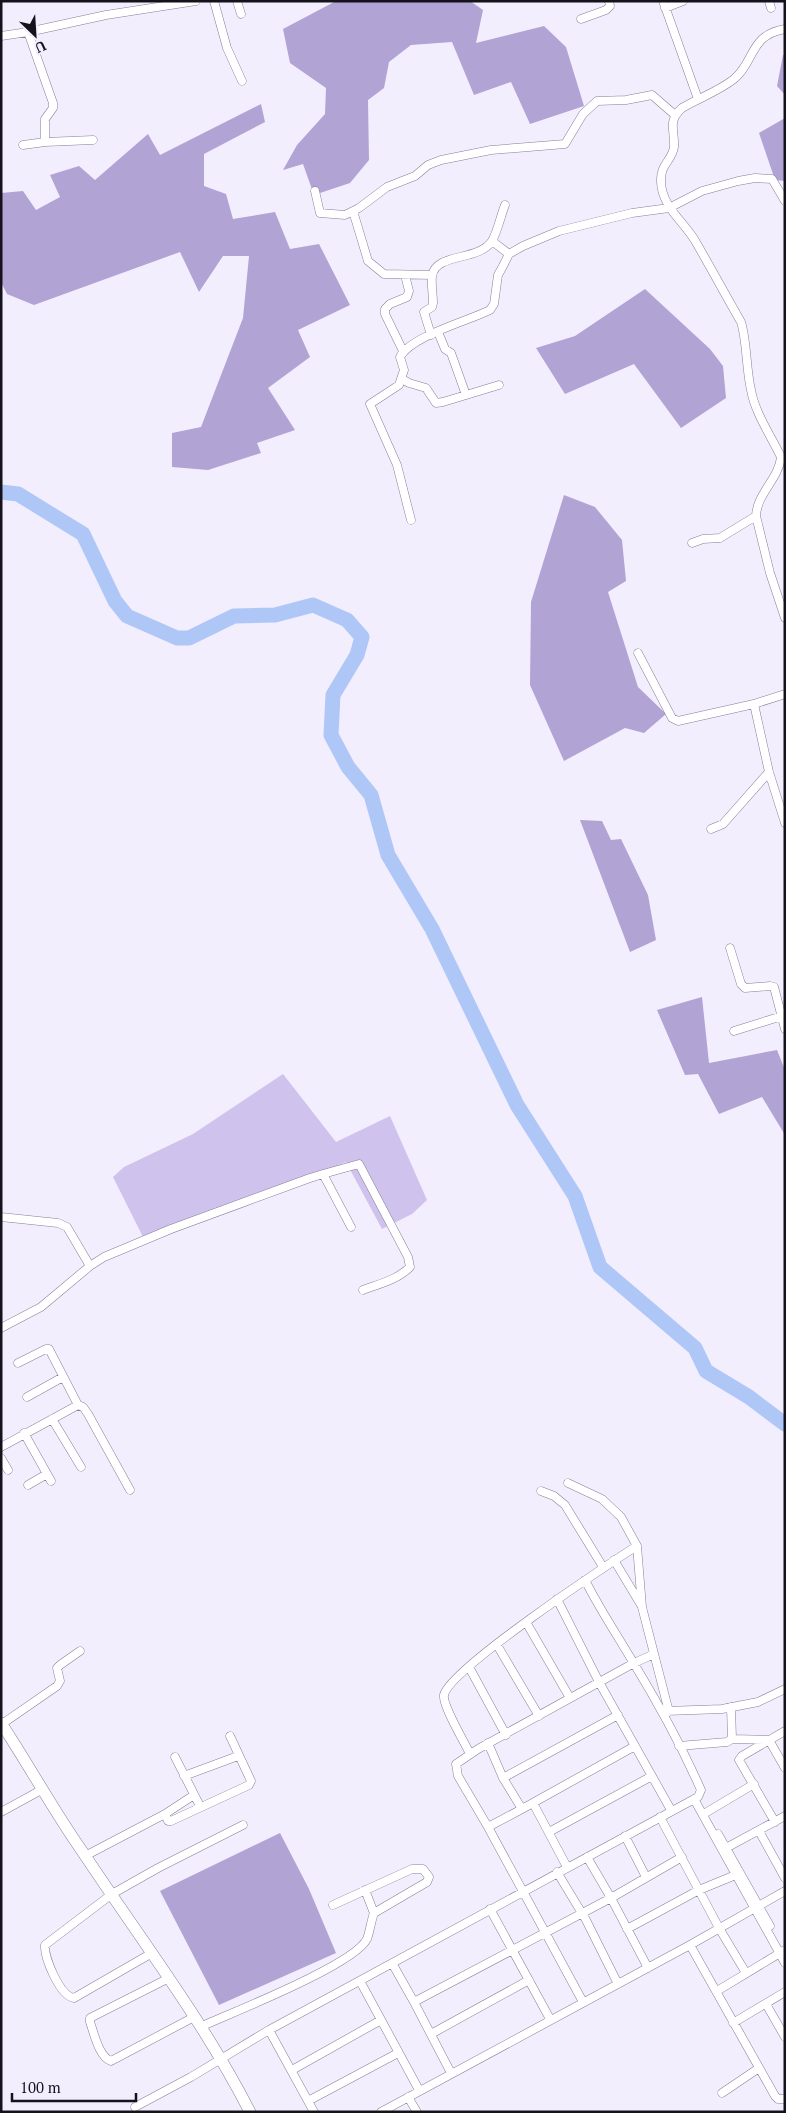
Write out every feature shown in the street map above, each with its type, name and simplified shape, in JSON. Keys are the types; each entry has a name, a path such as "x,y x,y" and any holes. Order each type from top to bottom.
{"street":[{"path":"1,36 106,15 196,1"},
{"path":"214,1 227,48 242,81"},
{"path":"237,1 241,14"},
{"path":"581,19 606,10 610,6 609,1"},
{"path":"683,1 664,5 698,99"},
{"path":"785,29 764,37 752,50 742,72 733,80 682,108 675,115 672,130 673,151 665,163 661,176 663,196 669,208 688,229 741,322 751,392 757,409 783,459 764,490 756,507 756,516 770,573 785,618"},
{"path":"28,32 53,103 53,108 45,119 45,142"},
{"path":"315,191 319,211 322,215 345,215 387,187 416,176 434,162 491,150 565,144 583,114 597,101 626,100 652,95 675,115"},
{"path":"23,145 93,140"},
{"path":"411,520 397,465 370,404 396,389 402,378 404,366 400,357 403,351 417,341 490,310 494,304 498,274 510,254 523,246 560,231 632,213 669,208 702,191 756,178 772,179 785,201"},
{"path":"466,395 451,353 445,349 424,312 432,307 433,303 432,275 435,268 440,263 477,252 492,241 505,205"},
{"path":"353,211 368,262 384,274 432,275"},
{"path":"492,241 510,254"},
{"path":"403,351 385,314 385,309 390,304 407,297 408,291 405,275"},
{"path":"402,378 409,383 426,388 436,403 499,385"},
{"path":"692,543 703,539 720,538 756,516"},
{"path":"638,653 672,718 678,721 754,704 785,694"},
{"path":"754,704 768,772 785,823"},
{"path":"711,830 723,824 768,772"},
{"path":"730,948 741,984 748,989 774,987 785,1029"},
{"path":"734,1032 782,1016"},
{"path":"2,1326 41,1307 90,1266 104,1257 171,1229 323,1174 359,1164 408,1257 410,1268 404,1274 390,1281 363,1290"},
{"path":"323,1174 351,1227"},
{"path":"1,1217 58,1223 67,1227 90,1266"},
{"path":"18,1363 48,1349 78,1405 83,1407 88,1414 130,1490"},
{"path":"27,1397 62,1377"},
{"path":"1,1447 78,1405"},
{"path":"52,1419 80,1467"},
{"path":"24,1433 49,1477 28,1485"},
{"path":"1,1458 8,1470"},
{"path":"568,1483 602,1498 621,1517 637,1546 642,1607 669,1712"},
{"path":"541,1491 554,1496 565,1505 603,1567"},
{"path":"470,1754 443,1696 446,1689 469,1667 526,1622 603,1567 637,1546"},
{"path":"614,1560 642,1607"},
{"path":"135,2107 191,2077 269,2030 696,1798 702,1790 634,1663 602,1612 585,1580"},
{"path":"557,1599 599,1682 671,1810"},
{"path":"526,1622 570,1698"},
{"path":"497,1645 540,1716"},
{"path":"80,1652 57,1668 60,1680 58,1686 2,1723 85,1856 152,1953 220,2058 250,2112"},
{"path":"583,2002 546,1931 458,1776 456,1764 488,1743 506,1735 634,1663 654,1654"},
{"path":"469,1667 506,1735"},
{"path":"660,1710 669,1712 731,1707 758,1702 785,1689"},
{"path":"731,1707 732,1739"},
{"path":"503,1778 618,1715"},
{"path":"775,1822 739,1760 785,1731"},
{"path":"165,1814 168,1821 171,1821 250,1783 230,1736"},
{"path":"679,1746 727,1742 732,1739 769,1740"},
{"path":"769,1740 785,1768"},
{"path":"488,1743 503,1778 522,1809"},
{"path":"488,1827 635,1746"},
{"path":"184,1776 238,1756"},
{"path":"175,1757 200,1806"},
{"path":"548,1832 652,1776"},
{"path":"706,1812 754,1784"},
{"path":"1,1812 43,1789"},
{"path":"85,1856 165,1814 194,1795"},
{"path":"696,1798 726,1848 737,1874"},
{"path":"696,1798 737,1874 783,1952 785,1963"},
{"path":"532,1803 568,1866"},
{"path":"726,1848 785,1816"},
{"path":"660,1817 719,1928 746,1973"},
{"path":"152,1953 74,1998 64,1994 47,1962 45,1945 112,1894 158,1868 243,1825"},
{"path":"759,1831 785,1878"},
{"path":"625,1836 646,1878"},
{"path":"588,1857 648,1968"},
{"path":"414,2002 611,1898 682,1857"},
{"path":"333,1905 412,1869 423,1869 429,1876 426,1882 374,1913"},
{"path":"557,1872 618,1984"},
{"path":"627,1929 699,1890 737,1874"},
{"path":"168,1978 92,2017 90,2022 102,2053 107,2060 111,2061 197,2022 319,1974 349,1956 360,1948 367,1939 374,1913 365,1890"},
{"path":"382,2112 419,2090 648,1968 785,1892"},
{"path":"490,1909 550,2019"},
{"path":"690,1945 778,2099 785,2099"},
{"path":"717,1991 783,1952"},
{"path":"392,1963 451,2073"},
{"path":"431,2034 529,1980"},
{"path":"360,1981 419,2090"},
{"path":"733,2023 785,1992"},
{"path":"766,2004 785,2037"},
{"path":"292,2070 380,2020"},
{"path":"269,2030 314,2112"},
{"path":"308,2101 398,2052"},
{"path":"722,2093 759,2068"},
{"path":"408,2097 417,2112"}],"shaded area":[{"path":"336,1 470,1 483,10 476,43 544,26 566,47 584,106 530,124 511,82 474,95 452,42 411,45 389,62 384,88 368,100 369,160 350,183 314,195 303,164 283,170 297,145 325,114 326,88 290,63 283,29"},
{"path":"783,55 785,55 785,95 777,86"},
{"path":"261,104 265,122 204,154 204,186 226,194 233,219 275,212 290,249 319,244 350,305 298,330 310,357 268,388 295,430 257,443 261,453 208,470 172,467 172,433 201,427 243,318 249,256 223,256 199,292 180,252 34,305 7,294 1,282 1,193 23,191 36,210 60,197 50,175 79,166 95,180 148,134 160,155"},
{"path":"785,118 785,181 775,180 759,133"},
{"path":"645,289 710,349 723,366 726,398 681,428 634,364 565,394 536,348 575,336"},
{"path":"564,495 595,507 622,540 626,581 608,592 638,687 666,714 644,733 625,728 564,761 530,685 531,602"},
{"path":"580,820 602,821 611,840 621,839 648,895 656,940 630,952"},
{"path":"702,997 709,1063 777,1050 785,1070 785,1135 762,1097 719,1114 698,1074 685,1075 657,1010"},
{"path":"283,1074 336,1142 390,1116 427,1200 412,1214 382,1229 346,1162 245,1207 146,1243 113,1177 124,1167 193,1134"},
{"path":"280,1833 309,1889 336,1953 219,2005 160,1891"}],"waterway":[{"path":"1,492 18,494 83,534 115,601 127,616 177,638 189,638 234,616 275,615 313,605 347,620 362,637 357,655 333,695 331,735 348,767 371,795 388,855 432,929 517,1105 575,1196 600,1267 695,1348 706,1371 749,1397 785,1424"}]}
